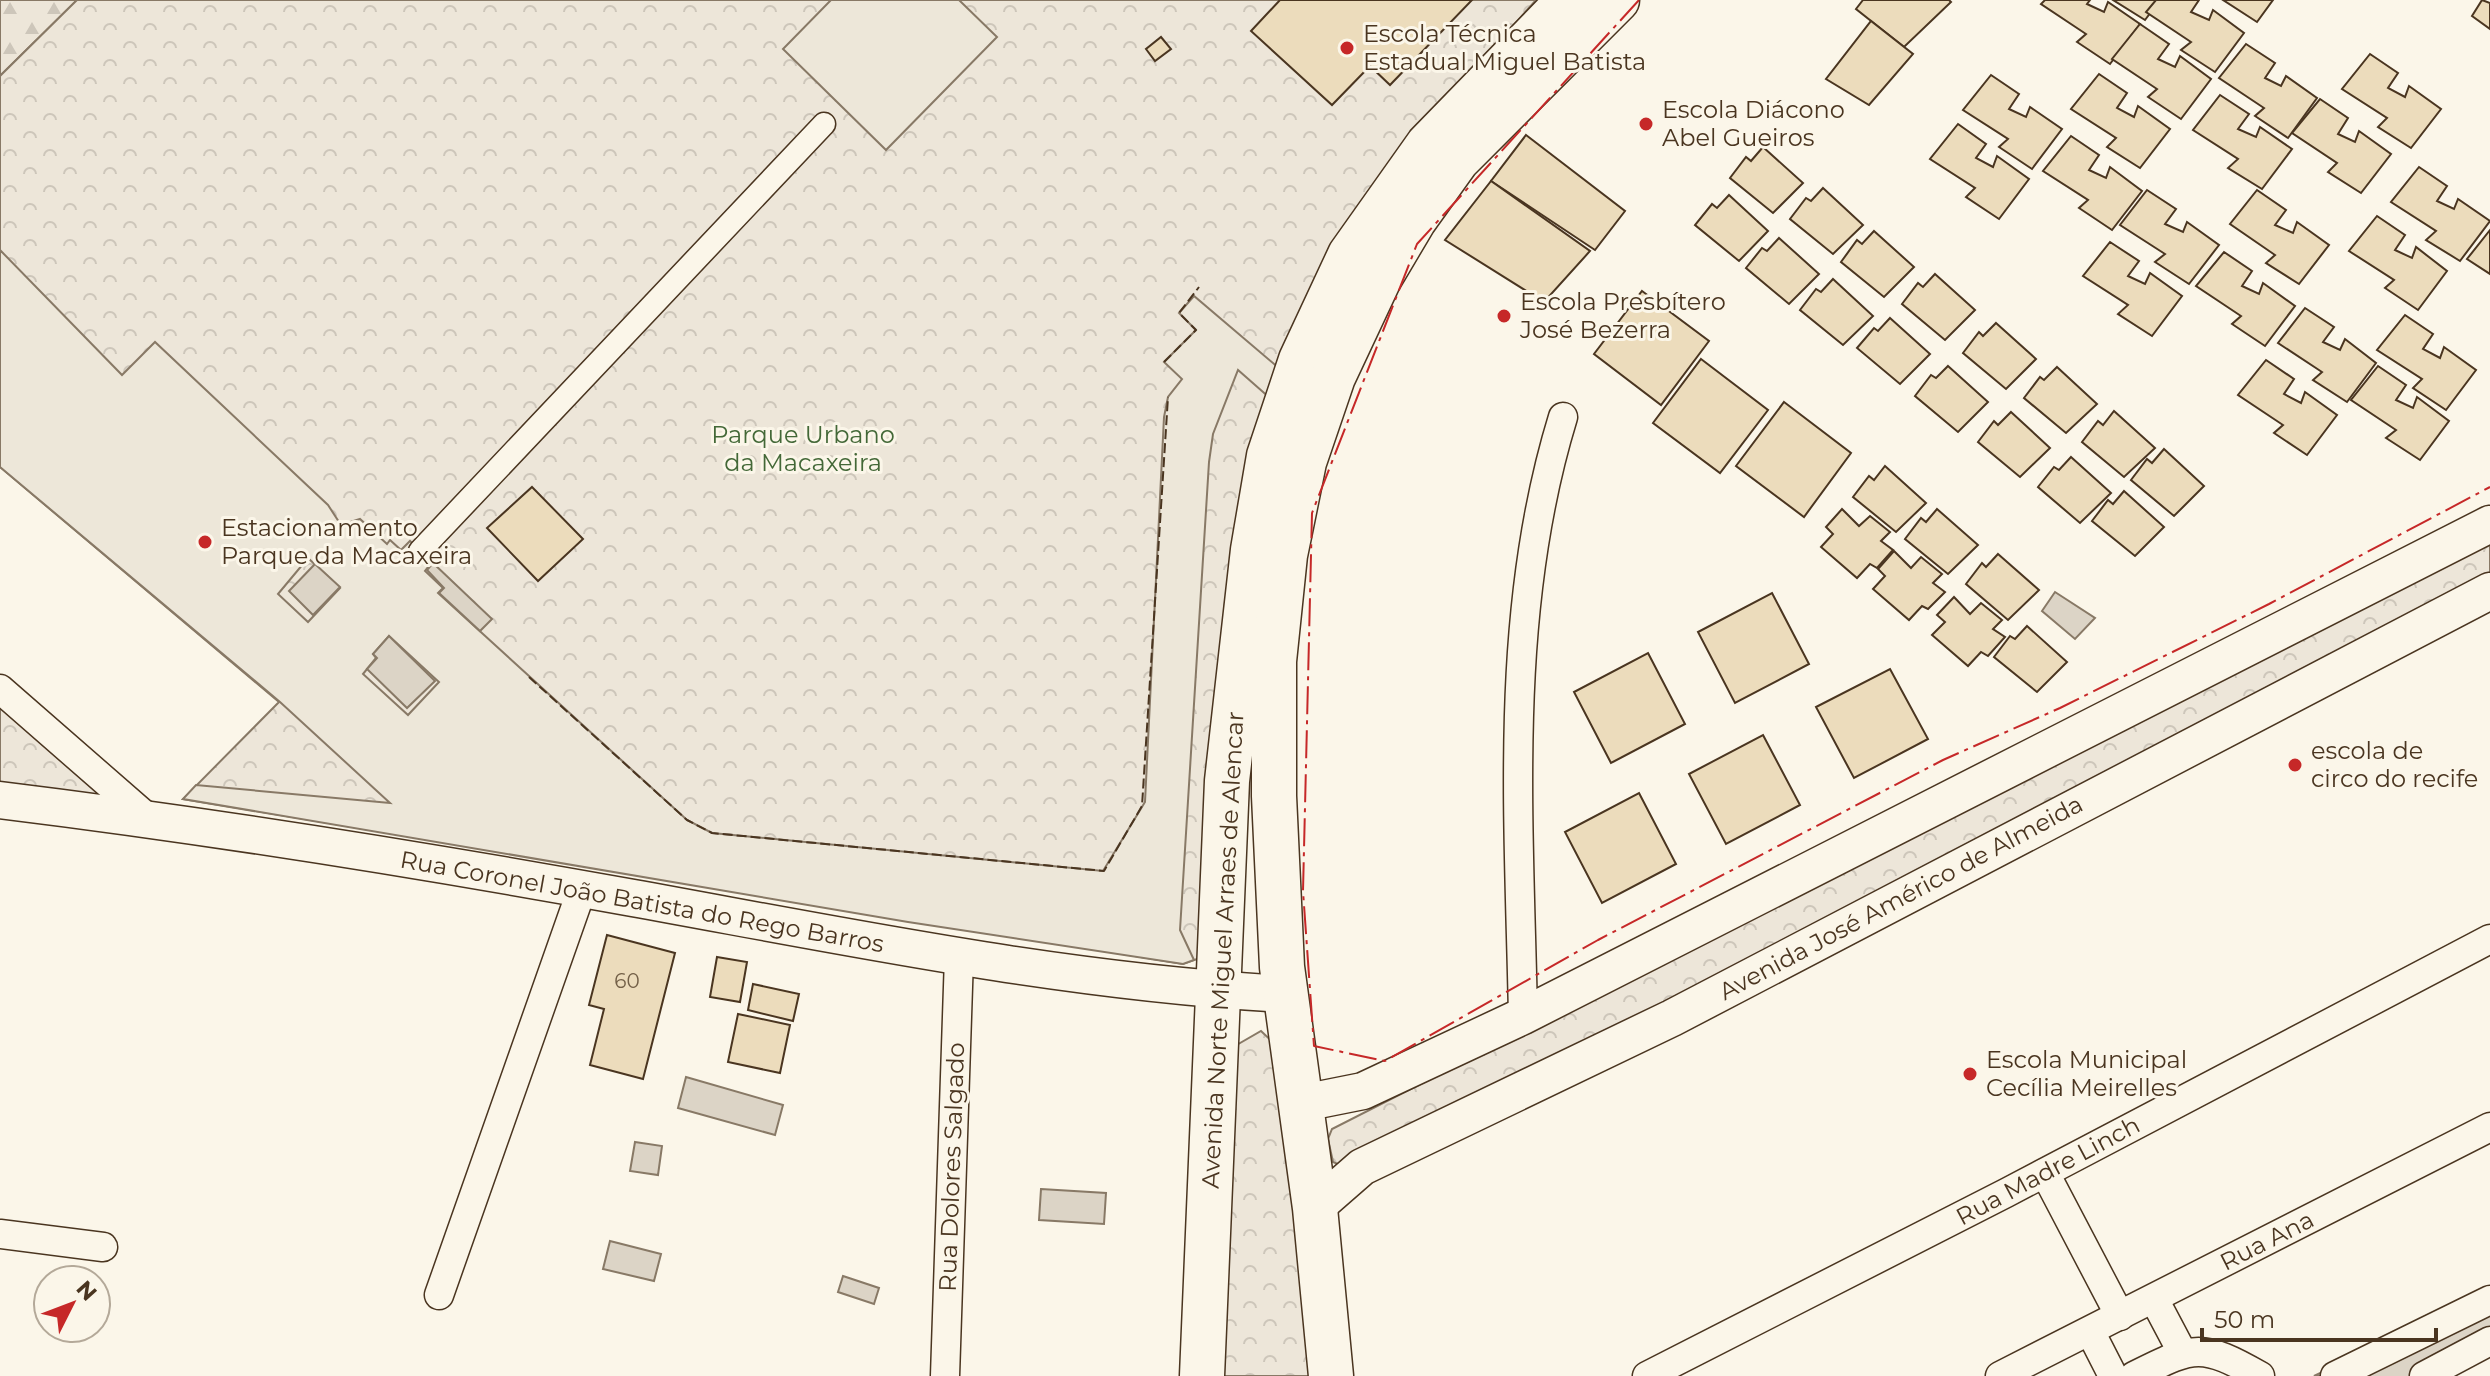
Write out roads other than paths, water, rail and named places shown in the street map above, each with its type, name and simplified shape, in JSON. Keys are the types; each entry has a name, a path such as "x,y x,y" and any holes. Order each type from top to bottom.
{"main road":[{"name":"Avenida Norte Miguel Arraes de Alencar","path":"1202,1376 1227,781 1253,550 1269,456 1301,360 1350,255 1428,145 1569,0"},
{"name":"Avenida Norte Miguel Arraes de Alencar","path":"1331,1376 1315,1208 1285,994 1274,796 1274,661 1285,555 1304,462 1333,377 1379,279 1414,220 1457,160 1617,0"}],"street":[{"path":"420,551 824,124"},
{"path":"1523,1016 1516,752 1518,684 1534,535 1545,478 1563,417"},
{"path":"1298,1104 1363,1091 1523,1016 2490,524"},
{"name":"Avenida José Américo de Almeida","path":"1315,1208 1362,1167 1686,1011 2490,591"},
{"path":"0,689 149,819"},
{"name":"Rua Coronel João Batista do Rego Barros","path":"0,800 149,819 582,889 959,957 1217,990 1285,994"},
{"path":"439,1295 582,889"},
{"name":"Rua Madre Linch","path":"1647,1376 2045,1173 2490,939"},
{"name":"Rua Dolores Salgado","path":"945,1376 959,957"},
{"name":"Rua Ana","path":"2000,1376 2490,1127"},
{"path":"2045,1173 2120,1316"},
{"path":"0,1234 103,1247"},
{"path":"2154,1299 2182,1352"},
{"path":"2335,1376 2490,1300"},
{"path":"2090,1331 2113,1376"},
{"path":"2424,1376 2490,1341"},
{"path":"2134,1376 2182,1352 2213,1354 2260,1376"}],"waterway":[{"path":"2380,1376 2490,1322"}],"place":[{"name":"Escola Técnica Estadual Miguel Batista","path":"1347,48"},
{"name":"Escola Diácono Abel Gueiros","path":"1646,124"},
{"name":"Escola Presbítero José Bezerra","path":"1504,316"},
{"name":"Estacionamento Parque da Macaxeira","path":"205,542"},
{"name":"escola de circo do recife","path":"2295,765"},
{"name":"Escola Municipal Cecília Meirelles","path":"1970,1074"}],"park label":[{"name":"Parque Urbano da Macaxeira","path":"803,449"}]}
